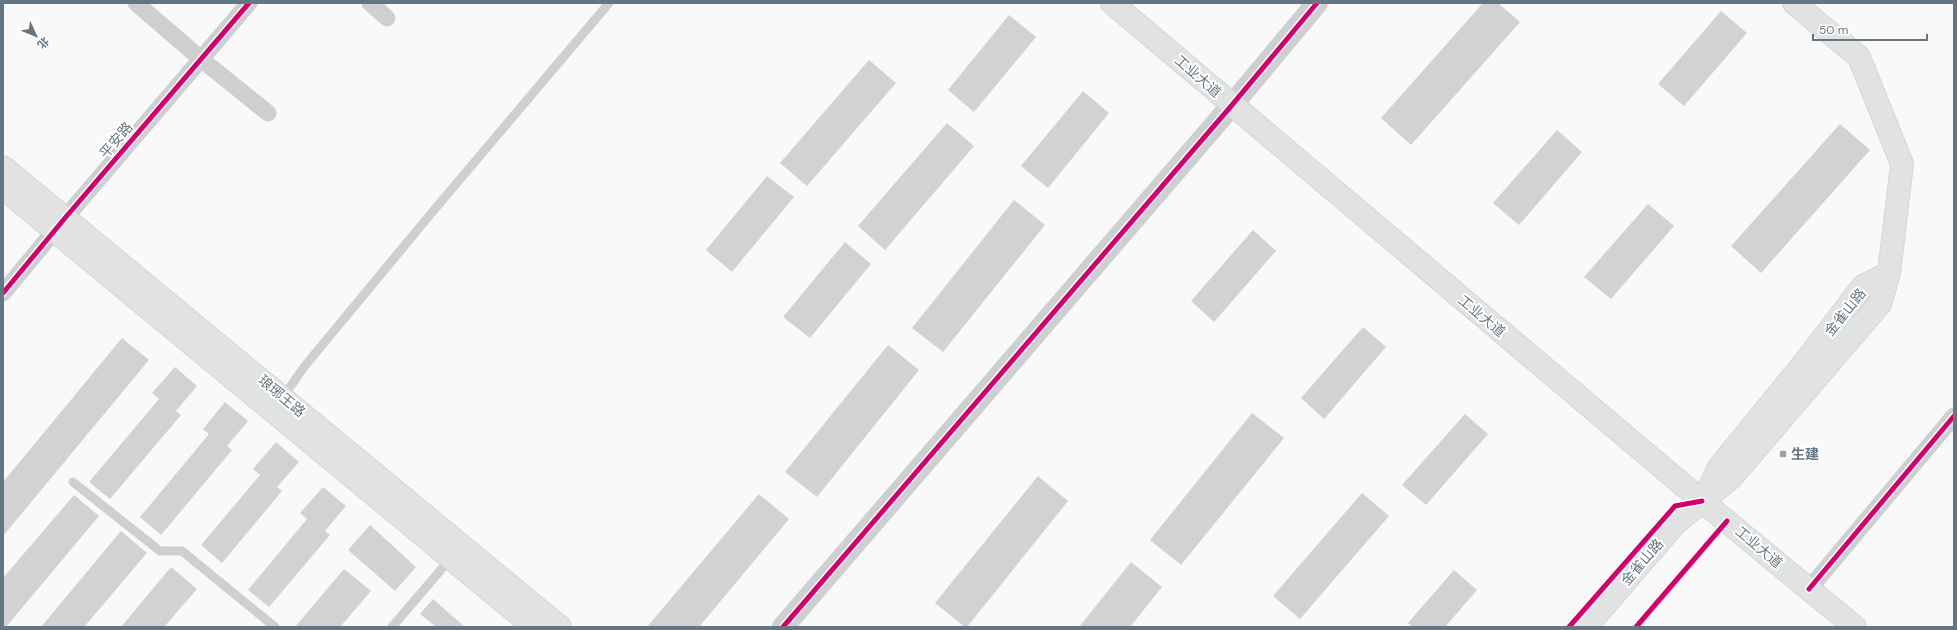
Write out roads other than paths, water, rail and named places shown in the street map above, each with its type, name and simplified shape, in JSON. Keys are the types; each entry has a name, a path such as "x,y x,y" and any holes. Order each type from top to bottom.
{"main road":[{"name":"工业大道","path":"1112,3 1702,502 1854,627"},
{"name":"金雀山路","path":"1603,627 1686,532 1718,467 1804,363 1863,286 1889,274 1902,164 1859,57 1794,3"},
{"name":"琅琊王路","path":"3,167 60,224 456,551 560,627"},
{"name":"琅琊王路","path":"3,188 60,224 283,397 456,551 534,627"},
{"name":"金雀山路","path":"1586,627 1676,523 1702,502"}],"street":[{"path":"136,3 201,59 268,113"},
{"name":"平安路","path":"3,294 60,224 250,3"},
{"path":"370,3 387,18"},
{"path":"783,627 1318,3"},
{"path":"1809,589 1954,416"}],"lane":[{"path":"283,397 304,367 609,3"},
{"path":"73,482 160,551 182,551 275,627"},
{"path":"392,627 456,551"}],"place":[{"name":"生建","path":"1783,454"}]}
